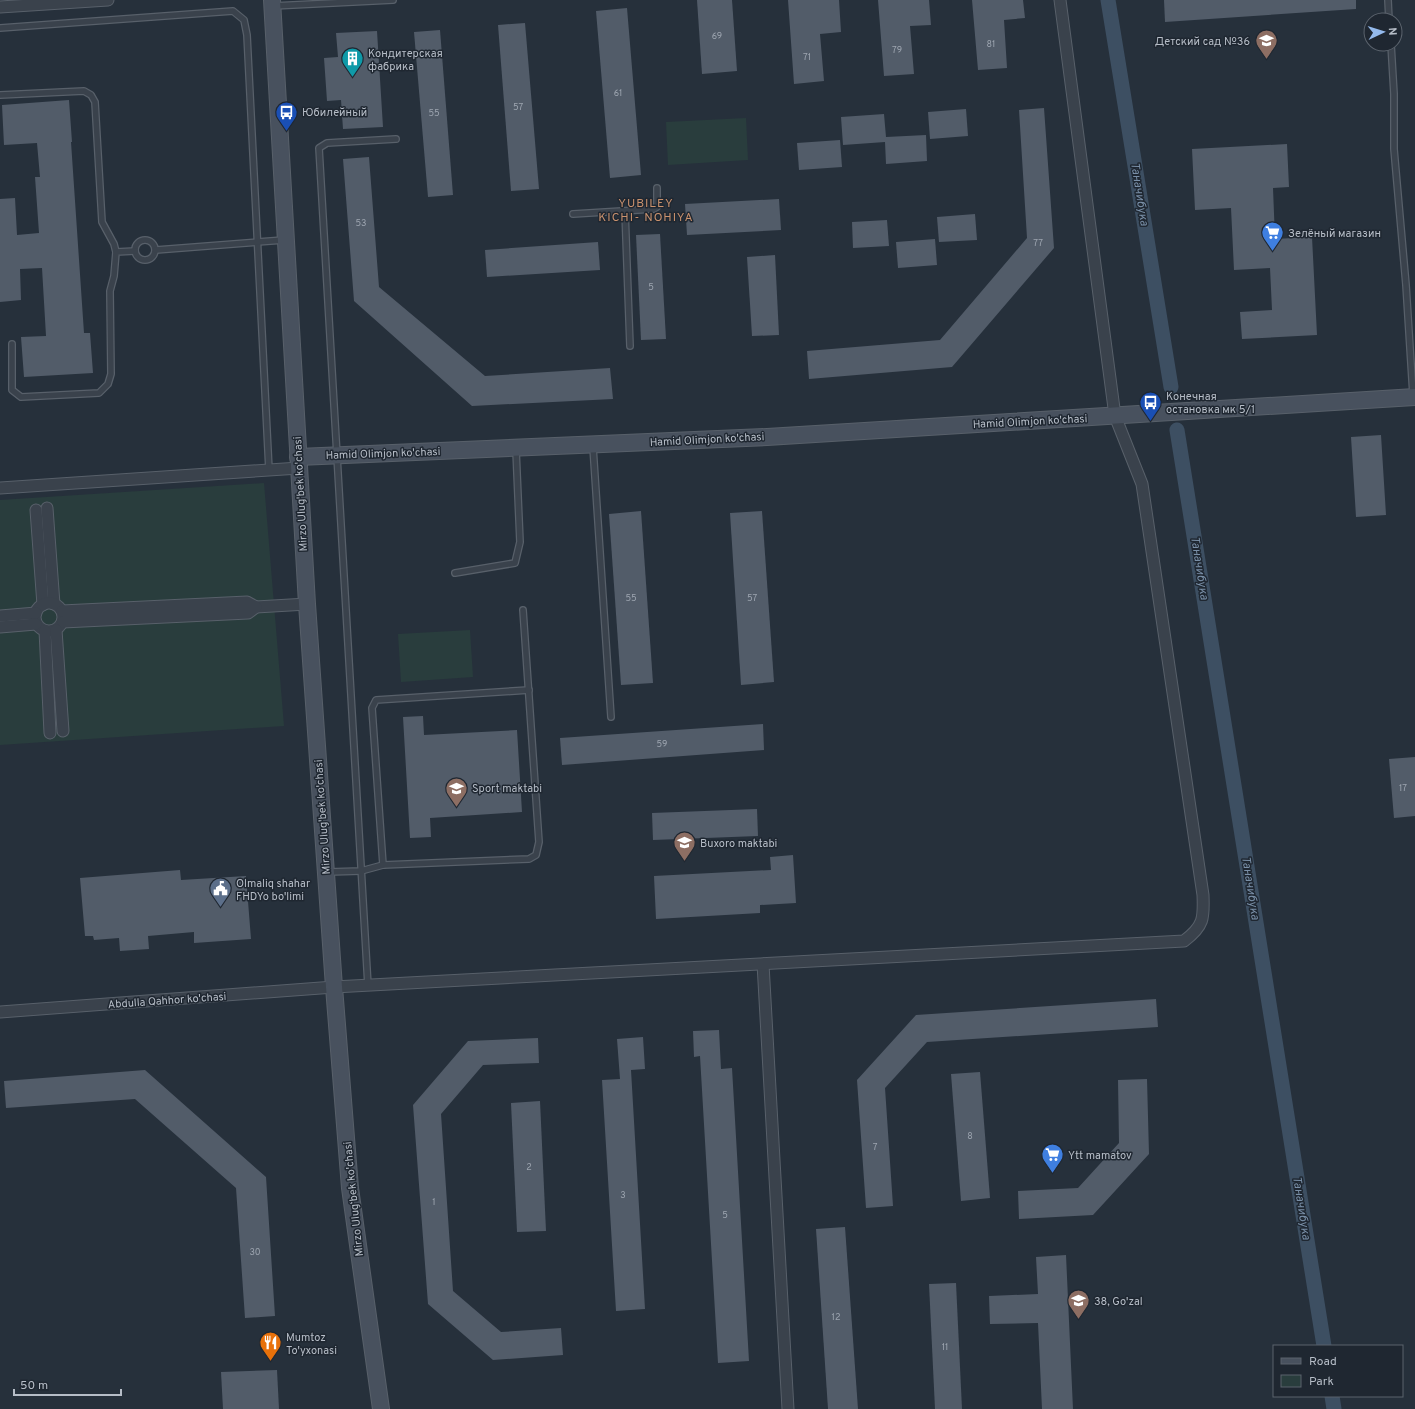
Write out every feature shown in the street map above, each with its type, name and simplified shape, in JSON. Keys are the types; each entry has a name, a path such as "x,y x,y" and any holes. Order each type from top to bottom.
{"main road":[{"name":"Mirzo Ulug'bek ko'chasi","path":"272,3 307,604 334,988"},
{"name":"Hamid Olimjon ko'chasi","path":"299,463 336,455 767,437 1414,398"},
{"name":"Mirzo Ulug‘bek ko'chasi","path":"334,988 350,1188 381,1409"}],"street":[{"path":"0,7 108,0"},
{"name":"Abdulla Qahhor ko'chasi","path":"0,1012 334,988 1184,941 1195,933 1201,922 1204,909 1203,895 1142,484 1115,416 1060,0"},
{"path":"0,488 269,470 299,463"},
{"path":"41,509 49,618 63,731"},
{"path":"0,616 49,618 248,613 256,607 307,604"},
{"path":"0,627 49,618"},
{"path":"49,618 50,732"},
{"path":"763,964 788,1409"}],"lane":[{"path":"272,3 393,0"},
{"path":"1388,0 1389,12"},
{"path":"0,28 233,12 244,20 247,35 269,470"},
{"path":"1391,52 1394,94 1394,149 1414,398"},
{"path":"0,95 84,91 91,95 95,102 102,222 114,244 116,252 114,276 110,291 111,374 108,384 99,393 21,397 12,390 12,344"},
{"path":"368,986 319,148 327,142 396,139"},
{"path":"573,214 654,209 657,207 657,188"},
{"path":"625,211 630,346"},
{"path":"144,240 154,244 156,250 155,254 151,258 146,260 137,256 135,251 139,242 144,240"},
{"path":"156,250 286,240"},
{"path":"116,252 135,251"},
{"path":"593,444 611,717"},
{"path":"455,573 515,563 520,542 516,448"},
{"path":"326,872 361,871 383,865 529,859 536,855 539,842 523,610"},
{"path":"383,865 372,708 376,700 529,690"}],"green space":[{"path":"746,118 748,160 668,165 666,122"},
{"path":"264,483 284,726 0,745 0,500"},
{"path":"470,630 473,677 401,682 398,634"}],"building":[{"path":"697,0 732,0 737,71 702,74"},
{"path":"788,0 839,0 841,32 820,34 824,81 794,84"},
{"path":"878,0 929,0 931,25 910,26 914,74 884,76"},
{"path":"972,0 1023,0 1025,18 1004,20 1007,68 978,70"},
{"path":"1164,0 1356,0 1356,9 1165,22"},
{"path":"627,8 641,175 610,178 596,11"},
{"path":"525,23 539,189 511,191 498,25"},
{"path":"440,30 453,195 428,197 414,32"},
{"name":"Кондитерская фабрика","path":"377,31 383,127 343,129 341,100 327,101 324,58 338,57 336,33"},
{"path":"69,100 84,333 90,333 93,373 24,377 21,337 46,336 42,268 20,269 21,300 0,302 0,199 15,198 17,235 39,233 35,177 40,177 37,143 4,145 2,105"},
{"path":"1044,108 1054,248 952,367 809,379 807,351 940,340 1027,238 1019,110"},
{"path":"966,109 968,136 930,139 928,112"},
{"path":"884,114 886,137 926,135 927,161 886,164 885,142 843,145 841,117"},
{"path":"840,140 842,167 799,170 797,143"},
{"name":"Зелёный магазин","path":"1287,144 1289,187 1273,188 1275,239 1312,237 1317,335 1242,339 1240,312 1272,310 1270,268 1234,270 1231,208 1195,210 1192,149"},
{"path":"369,157 379,287 485,376 610,368 613,399 472,406 354,301 343,159"},
{"path":"779,199 781,230 687,235 685,204"},
{"path":"975,214 977,240 939,242 937,217"},
{"path":"887,220 889,246 853,248 852,222"},
{"path":"660,234 666,339 641,340 636,235"},
{"path":"935,239 937,265 898,268 896,242"},
{"path":"598,242 600,270 487,277 485,250"},
{"path":"775,255 779,335 752,336 747,257"},
{"path":"1381,435 1386,515 1356,517 1351,437"},
{"path":"641,511 653,683 621,685 609,514"},
{"path":"762,511 774,682 741,685 730,513"},
{"path":"423,716 424,735 517,730 522,812 430,818 431,837 410,838 403,717"},
{"path":"763,724 764,750 562,765 560,738"},
{"path":"1415,757 1415,816 1394,818 1389,759"},
{"path":"757,809 758,836 653,840 652,813"},
{"path":"793,855 796,903 760,905 760,913 656,919 654,876 771,870 770,857"},
{"path":"180,870 181,880 246,876 251,939 194,943 194,932 148,936 149,949 120,951 119,938 94,940 93,936 85,936 80,878"},
{"path":"1156,999 1158,1027 927,1042 885,1088 893,1206 866,1208 857,1080 916,1015"},
{"path":"719,1030 721,1069 732,1068 749,1361 718,1363 700,1056 694,1057 693,1031"},
{"path":"643,1037 645,1069 631,1070 645,1309 616,1311 602,1080 620,1079 617,1039"},
{"path":"538,1038 539,1063 483,1065 441,1114 453,1291 501,1332 561,1328 563,1355 493,1360 428,1304 413,1105 468,1041"},
{"path":"145,1070 266,1177 275,1316 245,1318 236,1188 135,1099 6,1108 4,1081"},
{"path":"980,1072 990,1198 961,1201 951,1074"},
{"path":"1147,1079 1149,1154 1093,1215 1019,1219 1018,1191 1078,1188 1119,1143 1118,1080"},
{"path":"540,1101 546,1231 517,1232 511,1103"},
{"path":"845,1227 858,1409 828,1409 816,1229"},
{"path":"1066,1255 1073,1409 1042,1409 1038,1323 990,1324 989,1296 1038,1294 1036,1257"},
{"path":"956,1283 962,1409 935,1409 929,1284"},
{"path":"277,1370 279,1409 223,1409 221,1372"}],"waterway":[{"name":"Таначибука","path":"1108,0 1171,387"},
{"name":"Таначибука","path":"1177,430 1324,1345"},
{"name":"Таначибука","path":"1332,1397 1334,1409"}],"place":[{"name":"Детский сад №36","path":"1266,60"},
{"name":"Кондитерская фабрика","path":"352,78"},
{"name":"Юбилейный","path":"287,132"},
{"name":"Зелёный магазин","path":"1273,252"},
{"name":"Конечная остановка мк 5/1","path":"1150,422"},
{"name":"Sport maktabi","path":"457,808"},
{"name":"Buxoro maktabi","path":"685,862"},
{"name":"Olmaliq shahar FHDYo bo'limi","path":"220,908"},
{"name":"Ytt mamatov","path":"1053,1174"},
{"name":"38, Go'zal","path":"1079,1320"},
{"name":"Mumtoz To'yxonasi","path":"270,1362"}],"district":[{"name":"YUBILEY KICHI- NOHIYA","path":"646,210"}]}
